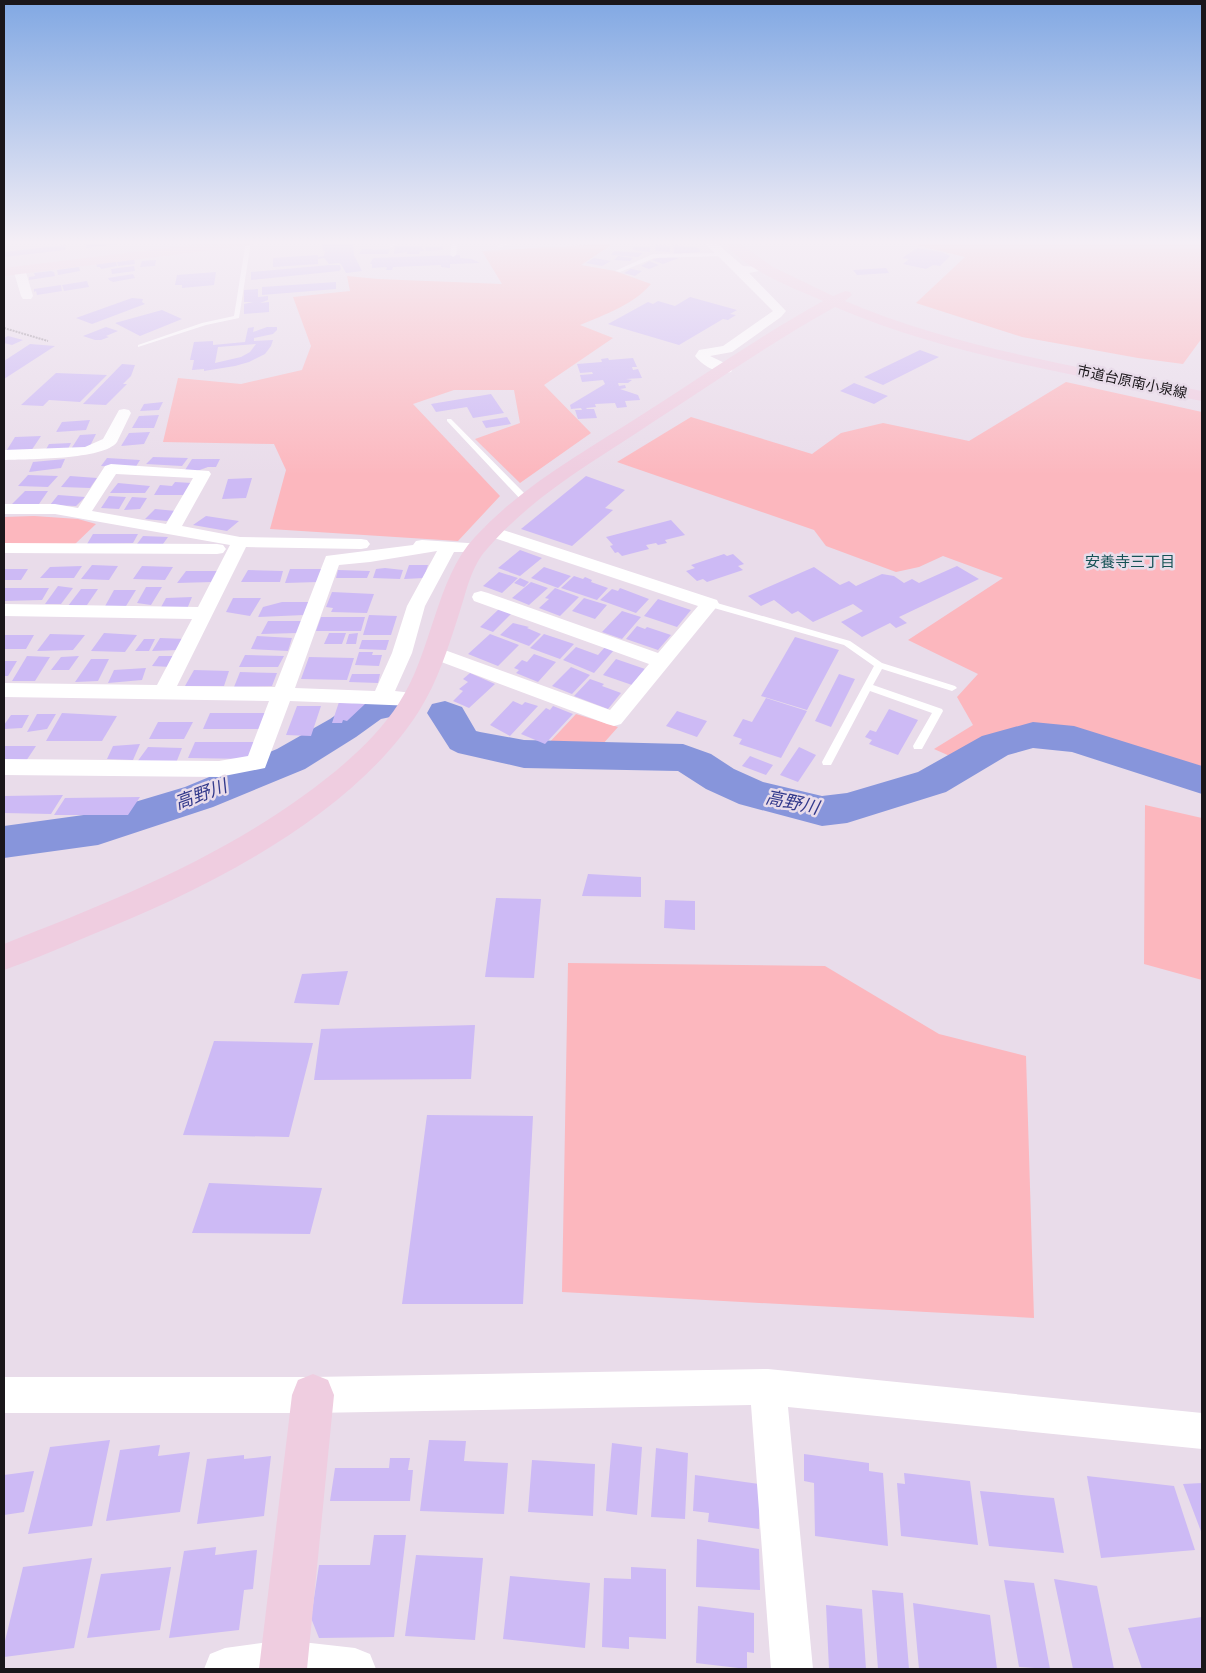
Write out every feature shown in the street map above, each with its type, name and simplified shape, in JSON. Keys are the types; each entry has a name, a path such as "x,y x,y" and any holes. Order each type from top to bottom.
{"street":[{"path":"726,369 708,362 702,356 704,353 727,349 770,319"},
{"path":"4,957 168,890 219,865 275,832 360,764 396,726 414,699 435,653 469,558 510,512 552,480 805,319"},
{"name":"市道台原南小泉線","path":"876,319 924,335 1006,355 1202,396"},
{"path":"909,319 1032,352 1202,386"},
{"path":"4,455 88,451 108,442 124,413"},
{"path":"82,514 110,469 203,474 171,530"},
{"path":"4,509 55,509 171,530 238,546"},
{"path":"435,653 614,719 710,604 492,531"},
{"path":"164,692 238,546"},
{"path":"4,548 443,546 477,548"},
{"path":"4,767 219,769 257,762 332,560 370,557 443,546"},
{"path":"382,698 402,653 416,606 443,546"},
{"path":"481,597 662,660"},
{"path":"4,610 204,613"},
{"path":"4,690 282,694 414,699"},
{"path":"768,1387 792,1669"},
{"path":"4,1395 313,1395 768,1387 1202,1432"},
{"path":"284,1665 313,1395"},
{"path":"225,1669 284,1665 355,1669"}],"lane":[{"path":"140,346 204,324 227,319"},
{"path":"449,420 526,500"},
{"path":"710,604 847,643 878,665 952,688"},
{"path":"827,762 878,665"},
{"path":"867,686 938,711 918,746"}],"path":[{"path":"4,328 48,341"}],"shaded area":[{"path":"301,319 594,319 580,325 613,338 544,385 591,433 520,483 475,439 520,423 514,390 454,390 413,404 500,496 458,541 270,529 286,470 274,444 163,442 178,378 241,384 302,370 311,346"},
{"path":"966,319 1202,319 1202,338 1183,364 1138,358 1022,337"},
{"path":"1066,382 1202,412 1202,776 1072,736 1028,732 995,739 961,761 934,749 973,725 957,697 978,674 908,640 1003,578 943,556 919,567 896,572 826,546 814,530 617,462 691,417 812,454 841,433 883,423 969,441"},
{"path":"34,516 78,519 96,524 74,545 4,544 4,517"},
{"path":"576,714 618,727 602,745 547,745"},
{"path":"1145,805 1202,818 1202,980 1144,964"},
{"path":"568,963 825,966 939,1034 1026,1056 1034,1318 562,1292"}],"building":[{"path":"79,319 105,319 92,324"},
{"path":"129,319 182,319 140,336 115,323"},
{"path":"617,319 723,319 679,345 608,324"},
{"path":"106,327 118,331 101,340 83,336"},
{"path":"254,327 253,332 267,327 277,327 273,334 254,338 254,341 273,340 265,354 235,366 204,371 204,369 192,370 194,360 190,360 194,342 213,341 213,345 245,342 248,328","holes":["256,344 250,352 241,357 215,363 218,347"]},
{"path":"8,336 23,340 12,345 4,343 4,338"},
{"path":"30,344 55,346 4,379 4,361"},
{"path":"920,350 939,357 883,385 864,377"},
{"path":"608,358 609,360 633,358 637,367 632,367 633,370 638,369 642,378 626,379 632,380 628,383 618,383 619,386 625,385 626,388 620,389 638,395 640,400 625,401 627,407 617,408 615,403 595,404 596,407 586,408 594,409 597,418 578,419 575,410 582,410 581,408 571,409 570,405 605,384 603,380 582,382 580,375 593,374 592,372 580,373 577,364 602,362 601,359"},
{"path":"122,364 135,365 131,376 123,384 127,384 106,405 83,404"},
{"path":"56,373 107,375 80,402 49,400 43,406 21,405"},
{"path":"854,383 888,396 874,404 840,391"},
{"path":"491,394 504,413 473,418 467,407 436,412 431,404"},
{"path":"163,402 159,410 140,411 144,404"},
{"path":"159,415 154,428 132,428 139,416"},
{"path":"507,417 511,424 486,428 482,421"},
{"path":"90,420 86,430 56,432 62,422"},
{"path":"150,432 144,444 121,446 129,433"},
{"path":"96,434 89,448 71,449 80,435"},
{"path":"41,436 31,451 5,453 15,437"},
{"path":"71,443 68,449 45,451 49,444"},
{"path":"153,457 188,458 182,466 146,464"},
{"path":"107,458 140,460 135,468 101,466"},
{"path":"65,459 61,468 29,472 33,462"},
{"path":"192,459 220,459 216,467 208,467 197,471 185,470"},
{"path":"28,475 58,476 48,487 18,486"},
{"path":"70,476 97,478 90,488 61,487"},
{"path":"586,476 625,490 605,508 613,510 572,546 521,529"},
{"path":"252,478 246,498 222,499 228,479"},
{"path":"175,482 192,483 184,495 154,495 160,485 172,486"},
{"path":"118,483 150,486 145,493 110,493"},
{"path":"25,491 48,491 39,504 12,504"},
{"path":"58,495 85,497 76,506 50,505"},
{"path":"109,496 126,497 119,509 101,508"},
{"path":"132,497 147,498 140,509 124,510"},
{"path":"155,509 176,511 167,521 145,519"},
{"path":"206,516 239,521 227,531 193,525"},
{"path":"671,520 685,535 665,540 667,543 646,545 649,549 622,556 618,552 615,553 610,546 613,545 606,537"},
{"path":"93,534 138,534 133,543 87,544"},
{"path":"143,536 168,537 163,544 137,544"},
{"path":"520,550 542,558 520,576 498,568"},
{"path":"724,554 727,556 733,554 744,564 738,566 743,570 707,582 703,579 697,581 686,571 695,568 691,565"},
{"path":"92,565 118,566 109,580 81,579"},
{"path":"409,565 428,565 424,578 404,579"},
{"path":"82,566 74,578 40,578 50,567"},
{"path":"142,566 173,567 165,580 133,579"},
{"path":"957,566 979,579 899,617 907,623 896,628 890,623 862,637 841,622 863,611 853,604 813,622 798,611 792,614 774,600 761,606 748,596 814,567 840,585 849,581 856,586 882,574 894,576 904,583 912,579 919,583"},
{"path":"544,567 571,576 558,588 531,578"},
{"path":"4,569 28,569 21,580 4,580"},
{"path":"290,569 322,569 318,582 285,583"},
{"path":"376,569 403,570 400,579 373,578"},
{"path":"248,570 283,571 280,582 241,582"},
{"path":"338,570 370,571 367,578 336,578"},
{"path":"186,571 218,571 212,582 177,583"},
{"path":"499,572 518,578 502,593 483,586"},
{"path":"574,576 583,579 585,577 592,580 591,582 608,588 597,600 561,588"},
{"path":"520,578 529,582 524,587 514,583"},
{"path":"531,582 548,588 529,605 512,598"},
{"path":"58,586 73,588 61,604 45,604"},
{"path":"146,587 162,587 151,605 137,603"},
{"path":"4,588 49,588 42,600 4,601"},
{"path":"555,588 579,597 560,616 539,608 549,599 545,598"},
{"path":"620,588 649,599 636,613 600,600 612,589 618,591"},
{"path":"81,589 98,589 87,605 68,606"},
{"path":"114,590 136,590 126,606 104,608"},
{"path":"332,592 374,594 367,613 331,612 333,608 326,607"},
{"path":"192,597 187,609 160,609 166,598"},
{"path":"233,598 261,598 250,616 226,612"},
{"path":"584,598 607,605 595,619 572,611"},
{"path":"658,599 691,610 677,627 644,616"},
{"path":"282,602 309,602 304,615 258,617 263,607"},
{"path":"499,609 512,613 493,632 480,627"},
{"path":"622,611 641,617 622,639 602,632"},
{"path":"369,615 397,616 391,635 363,635"},
{"path":"321,617 365,617 361,631 316,631"},
{"path":"268,621 302,621 298,633 261,634"},
{"path":"513,623 529,627 527,628 541,634 529,646 500,635"},
{"path":"637,626 645,629 647,627 671,635 658,650 626,639"},
{"path":"104,633 137,635 125,652 91,651"},
{"path":"329,633 346,633 342,644 324,644"},
{"path":"358,633 356,644 346,644 349,634"},
{"path":"50,634 85,635 73,650 37,651"},
{"path":"490,634 519,645 498,666 468,654"},
{"path":"544,634 574,644 560,659 530,648"},
{"path":"4,635 34,635 26,649 4,649"},
{"path":"257,636 292,638 288,651 251,649"},
{"path":"795,637 839,650 807,710 761,696"},
{"path":"160,638 186,639 179,650 152,651"},
{"path":"144,639 155,639 149,651 135,651"},
{"path":"362,640 389,640 386,650 359,649"},
{"path":"576,647 598,655 605,647 614,650 594,673 563,660"},
{"path":"359,652 373,652 372,655 382,655 379,666 355,665"},
{"path":"534,654 556,662 538,682 516,673 519,670 514,668 522,660 527,662"},
{"path":"245,655 284,656 278,667 239,667"},
{"path":"27,656 50,657 35,681 12,681"},
{"path":"79,656 69,670 51,670 61,657"},
{"path":"159,656 176,656 171,667 152,666"},
{"path":"309,657 354,658 347,680 301,679"},
{"path":"91,659 109,659 98,681 75,682"},
{"path":"616,659 645,669 632,685 603,675"},
{"path":"4,661 17,661 8,676 4,676"},
{"path":"571,667 590,675 572,694 552,686"},
{"path":"146,668 142,680 108,683 114,670"},
{"path":"194,670 229,671 224,686 185,686"},
{"path":"240,672 277,673 272,686 234,687"},
{"path":"470,673 495,684 469,708 453,701 463,691 459,689 468,682 463,679"},
{"path":"352,674 380,674 378,683 349,682"},
{"path":"839,674 855,679 831,727 815,721"},
{"path":"590,679 621,693 608,709 574,696"},
{"path":"766,698 807,711 781,758 739,744 742,739 733,736 743,719 752,722"},
{"path":"513,701 522,705 525,702 538,706 510,736 490,725"},
{"path":"339,702 365,704 347,721 343,720 342,723 332,723"},
{"path":"297,706 321,706 311,736 286,735"},
{"path":"553,706 573,714 545,744 521,734 546,708 550,710"},
{"path":"889,709 918,720 898,755 869,744 872,740 865,737 870,730 876,732"},
{"path":"677,711 707,721 697,737 666,726"},
{"path":"62,713 117,716 102,741 46,741"},
{"path":"210,713 266,713 260,729 203,729"},
{"path":"37,714 56,714 47,729 27,732"},
{"path":"11,715 29,715 22,728 4,729 4,725"},
{"path":"158,722 193,722 184,739 149,739"},
{"path":"195,742 256,742 251,759 188,758"},
{"path":"140,744 133,760 107,759 113,746"},
{"path":"4,746 36,746 26,761 4,762"},
{"path":"148,747 182,748 176,763 137,762"},
{"path":"799,747 816,755 798,782 780,775"},
{"path":"750,756 773,765 766,775 742,766"},
{"path":"63,795 51,814 4,813 4,796"},
{"path":"140,797 128,815 54,815 65,798"},
{"path":"588,874 641,877 641,897 582,896"},
{"path":"496,898 541,899 534,978 485,977"},
{"path":"665,900 695,901 695,930 664,928"},
{"path":"348,971 339,1005 294,1003 302,974"},
{"path":"475,1025 471,1079 314,1080 321,1029"},
{"path":"214,1041 313,1043 289,1137 183,1135"},
{"path":"427,1115 533,1116 523,1304 402,1304"},
{"path":"209,1183 322,1188 310,1234 192,1233"},
{"path":"110,1440 92,1526 28,1534 50,1447"},
{"path":"429,1440 466,1441 464,1461 508,1463 504,1514 420,1511"},
{"path":"612,1443 642,1447 637,1515 606,1511"},
{"path":"160,1445 158,1456 190,1452 180,1512 106,1521 120,1450"},
{"path":"656,1448 688,1453 685,1519 651,1517"},
{"path":"804,1454 869,1463 869,1471 883,1473 888,1546 815,1536 814,1483 804,1481"},
{"path":"244,1455 244,1459 271,1456 264,1516 197,1524 207,1459"},
{"path":"390,1458 410,1458 408,1470 413,1470 410,1501 330,1501 335,1468 389,1468"},
{"path":"532,1460 595,1464 593,1516 528,1512"},
{"path":"34,1471 24,1512 4,1515 4,1475"},
{"path":"904,1473 970,1481 978,1545 901,1536 897,1483 905,1484"},
{"path":"695,1475 759,1484 759,1529 708,1522 709,1513 693,1511"},
{"path":"1087,1476 1174,1486 1195,1550 1101,1558"},
{"path":"1202,1483 1202,1534 1183,1484"},
{"path":"980,1491 1054,1498 1064,1553 989,1546"},
{"path":"374,1535 406,1535 394,1637 319,1638 311,1618 319,1565 370,1565"},
{"path":"697,1539 759,1549 760,1590 696,1587"},
{"path":"216,1547 215,1555 257,1550 253,1589 244,1590 239,1630 169,1638 184,1551"},
{"path":"416,1555 483,1558 475,1640 405,1636"},
{"path":"92,1558 74,1648 4,1657 4,1645 23,1567"},
{"path":"171,1567 160,1630 87,1638 101,1574"},
{"path":"631,1567 666,1569 666,1639 629,1637 629,1649 602,1647 604,1578 631,1579"},
{"path":"510,1576 590,1583 585,1648 503,1639"},
{"path":"1054,1579 1097,1586 1114,1669 1073,1669"},
{"path":"1004,1580 1034,1583 1050,1669 1019,1667"},
{"path":"872,1590 903,1593 909,1669 878,1669"},
{"path":"913,1603 990,1615 997,1669 919,1669"},
{"path":"826,1605 862,1609 866,1669 829,1669"},
{"path":"698,1606 754,1613 754,1653 747,1652 747,1669 696,1663"},
{"path":"1202,1617 1202,1669 1142,1669 1128,1628"}],"waterway":[{"name":"高野川","path":"4,842 98,829 199,797 291,759 343,728 373,707 382,707"},
{"name":"高野川","path":"445,713 449,716 463,740 471,744 524,754 683,758 697,764 720,779 753,794 822,811 847,808 932,782 995,745 1033,735 1074,739 1202,780"}],"district":[{"name":"安養寺三丁目","path":"1130,562"}]}
